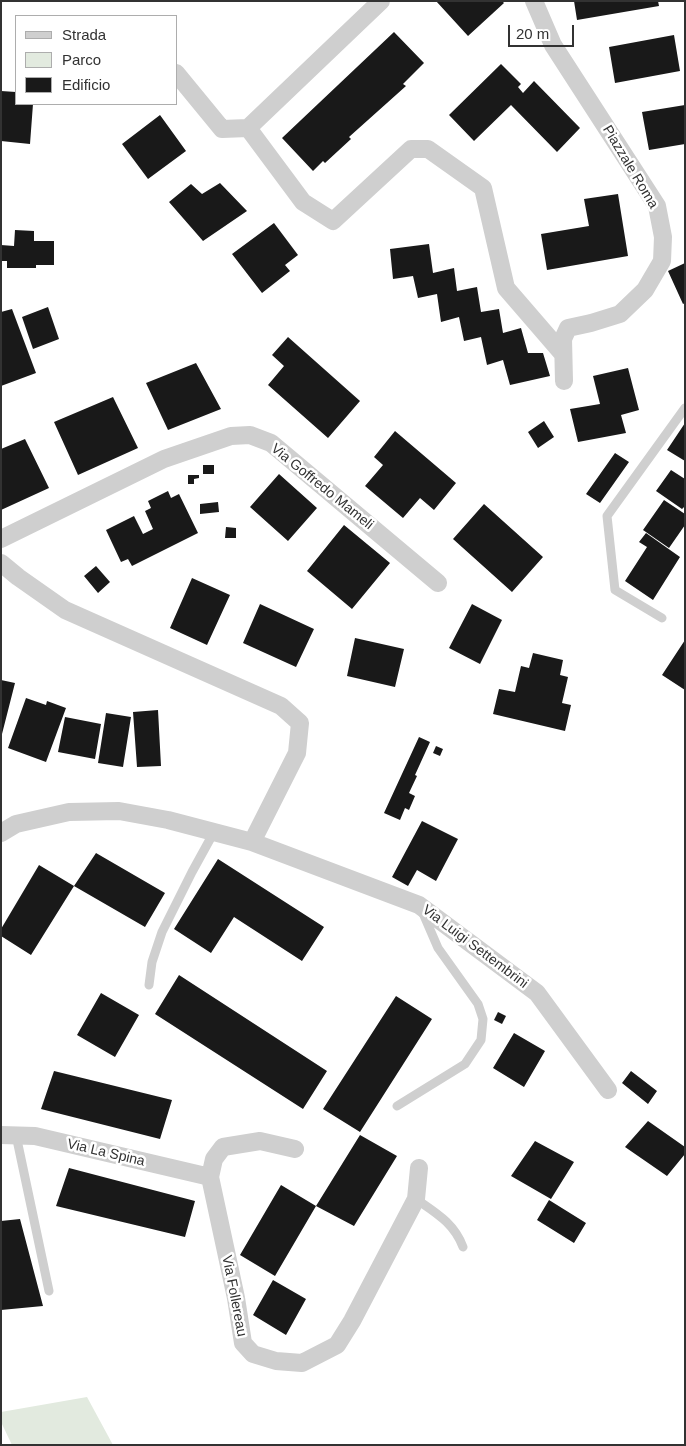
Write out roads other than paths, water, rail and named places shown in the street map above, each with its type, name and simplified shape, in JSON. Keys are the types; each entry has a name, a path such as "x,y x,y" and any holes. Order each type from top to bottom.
{"street":[{"path":"178,75 222,130 248,128 381,1"},
{"name":"Piazzale Roma","path":"535,3 553,45 656,206 663,237 662,261 645,290 620,314 568,328 563,339 564,381"},
{"path":"248,128 303,202 333,221 411,149 428,149 484,188 506,288 564,354"},
{"name":"Via Goffredo Mameli","path":"1,539 164,459 231,436 250,435 271,444 438,583"},
{"path":"1,563 65,610 281,706 300,723 296,753 252,842"},
{"name":"Via Luigi Settembrini","path":"1,833 16,824 69,812 119,811 168,820 252,842 419,905 537,993 608,1090"},
{"name":"Via La Spina","path":"8,1135 35,1136 210,1177"},
{"path":"210,1177 214,1159 224,1147 260,1141 295,1149"},
{"name":"Via Follereau","path":"210,1177 236,1298 243,1343 253,1354 276,1361 302,1363 337,1345 352,1322 416,1199 420,1168"}],"lane":[{"path":"662,618 615,590 607,516 685,408"},
{"path":"149,985 152,962 162,932 214,832"},
{"path":"397,1106 465,1064 481,1040 483,1020 478,1004 438,948 419,905"},
{"path":"8,1135 49,1292"},
{"path":"416,1199 444,1217 460,1238 463,1247"}]}
